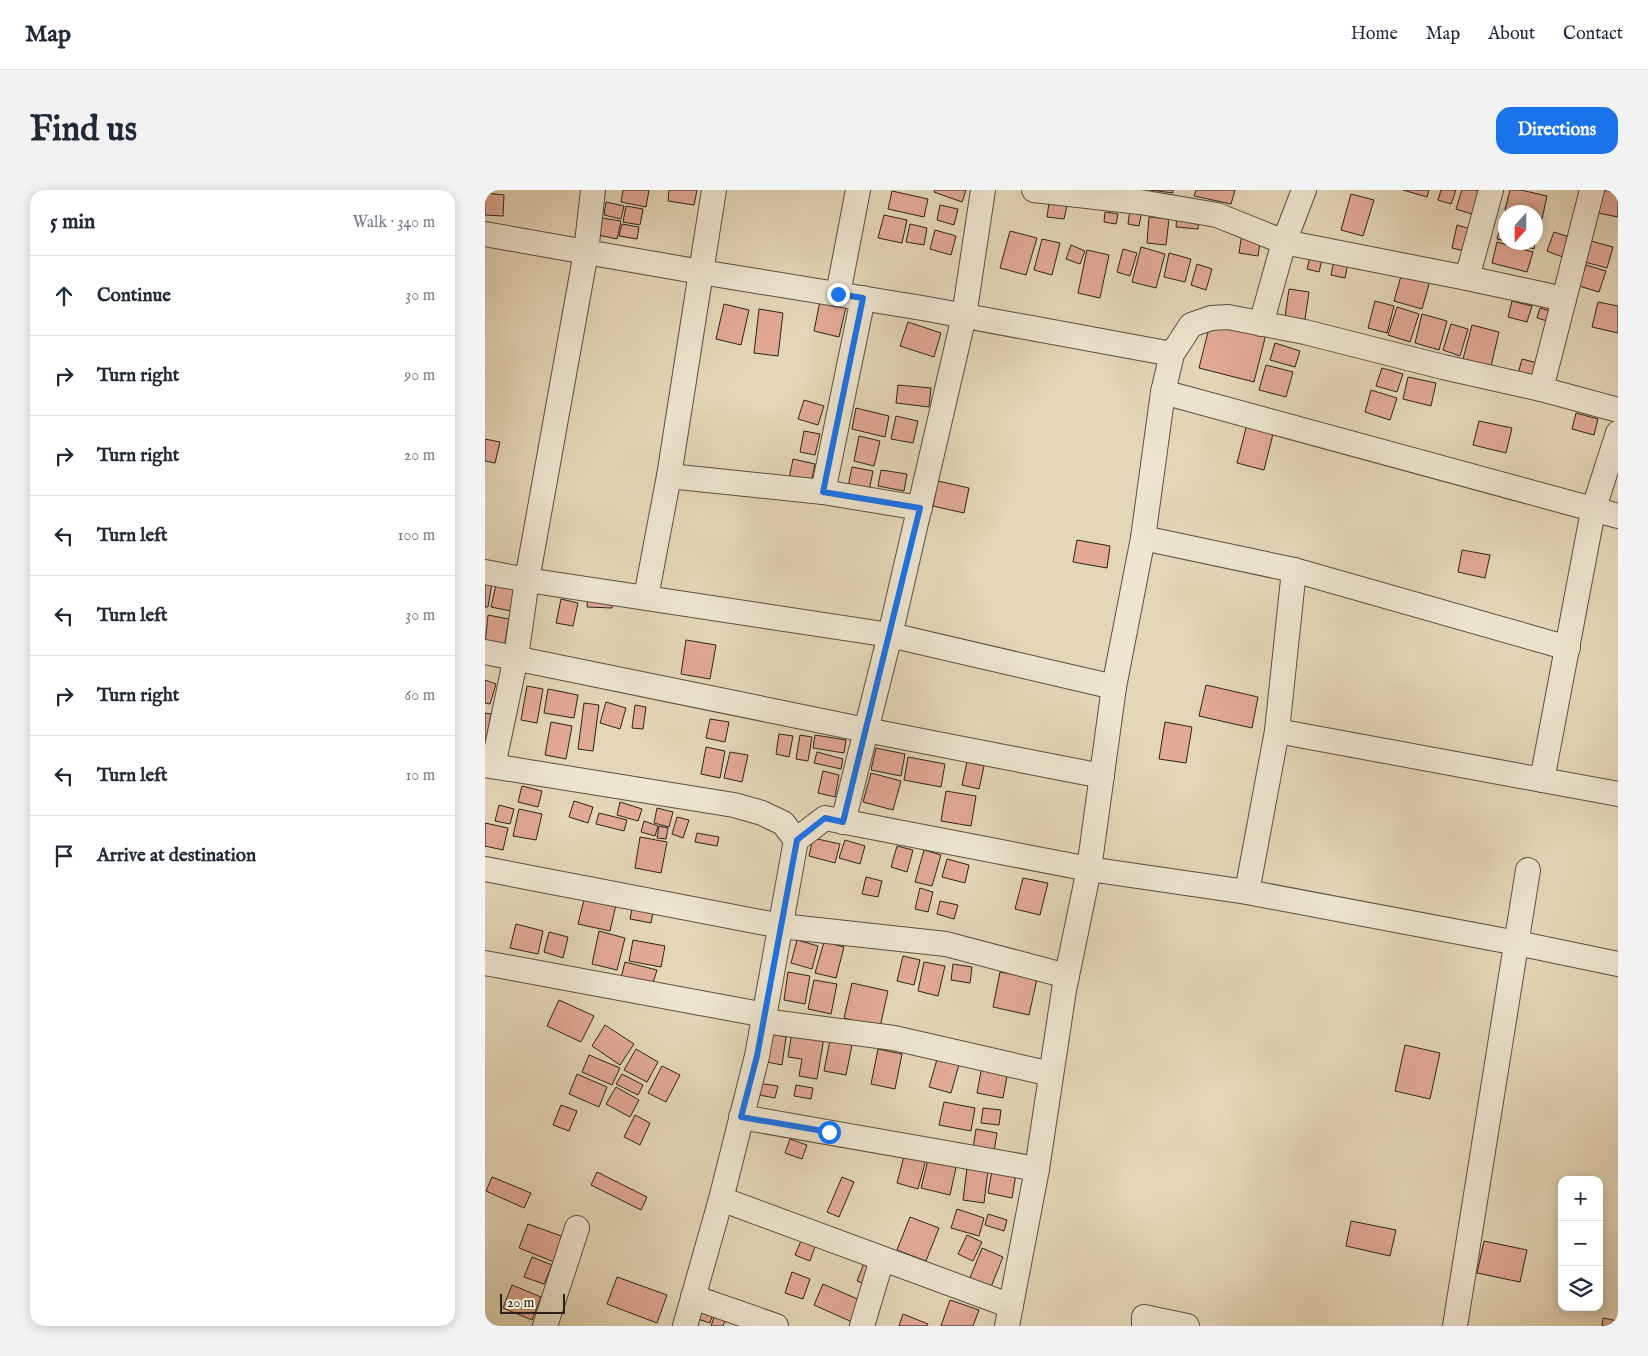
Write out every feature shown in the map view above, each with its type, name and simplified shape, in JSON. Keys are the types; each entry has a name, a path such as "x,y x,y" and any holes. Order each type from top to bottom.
{"street":[{"path":"593,190 586,252 527,580 516,657 489,766 734,806 762,813 783,823 797,840"},
{"path":"646,598 669,476 714,190"},
{"path":"838,294 858,190"},
{"path":"843,822 920,508 964,316 983,190"},
{"path":"1034,190 1174,198 1284,242 1564,299"},
{"path":"1261,324 1284,242 1303,190"},
{"path":"1467,278 1491,190"},
{"path":"1541,389 1592,190"},
{"path":"485,234 863,298 1172,354"},
{"path":"823,492 863,298"},
{"path":"721,1199 882,1258 1009,1316 1037,1169 1067,976 1089,869 1114,687 1143,538 1163,392 1172,354 1191,326 1211,318 1228,318 1305,332 1443,367 1541,389 1618,410"},
{"path":"1163,392 1618,516"},
{"path":"1542,780 1593,510 1618,433"},
{"path":"669,476 823,492 920,508"},
{"path":"1143,538 1294,570 1568,648"},
{"path":"1247,892 1277,730 1294,570"},
{"path":"485,572 889,635 1114,687"},
{"path":"485,652 1102,776"},
{"path":"1277,730 1618,794"},
{"path":"685,1326 721,1199 757,1056 797,840 825,818 1089,869 1247,892 1618,964"},
{"path":"485,870 781,926 946,944 1067,976"},
{"path":"1455,1326 1528,870"},
{"path":"485,963 764,1018 894,1038 1051,1074"},
{"path":"741,1117 1037,1169"},
{"path":"545,1326 577,1228"},
{"path":"862,1326 882,1258"},
{"path":"693,1297 776,1326"},
{"path":"1144,1326 1144,1317 1187,1326"}],"building":[{"path":"623,190 649,190 646,207 621,202"},
{"path":"669,190 697,190 694,205 668,201"},
{"path":"935,190 966,190 962,202 934,192"},
{"path":"1150,190 1173,190 1173,193"},
{"path":"1196,190 1235,190 1231,204 1194,196"},
{"path":"1403,190 1429,190 1427,197"},
{"path":"1441,190 1456,190 1451,204 1438,200"},
{"path":"1462,190 1475,190 1485,193 1478,216 1456,209"},
{"path":"1510,190 1521,190 1547,196 1543,214 1543,205 1506,205"},
{"path":"1603,190 1618,193 1618,217 1598,213"},
{"path":"892,191 928,199 924,217 888,209"},
{"path":"485,193 504,195 503,216 485,215"},
{"path":"1351,194 1374,200 1363,236 1341,230"},
{"path":"606,202 624,206 621,219 604,215"},
{"path":"1049,203 1067,206 1064,219 1047,217"},
{"path":"940,205 958,209 954,225 937,220"},
{"path":"626,206 643,209 640,225 623,222"},
{"path":"1130,209 1142,211 1139,226 1128,224"},
{"path":"1105,212 1118,214 1116,224 1104,222"},
{"path":"884,215 907,220 902,243 878,238"},
{"path":"1177,215 1199,216 1198,229 1176,227"},
{"path":"1149,217 1169,219 1166,245 1147,243"},
{"path":"602,218 621,221 617,239 598,235"},
{"path":"622,224 639,227 637,239 619,236"},
{"path":"910,224 927,228 924,245 906,242"},
{"path":"1457,225 1474,230 1468,252 1452,248"},
{"path":"935,230 956,236 951,255 930,249"},
{"path":"1010,231 1037,238 1026,275 1000,268"},
{"path":"1242,232 1261,235 1258,256 1239,253"},
{"path":"1554,232 1572,238 1565,258 1547,251"},
{"path":"1042,239 1060,243 1052,275 1034,270"},
{"path":"1591,241 1613,247 1607,268 1585,262"},
{"path":"1497,242 1498,250 1526,250 1533,252 1527,272 1492,263"},
{"path":"1071,245 1085,251 1080,264 1066,259"},
{"path":"1141,247 1165,254 1156,288 1132,282"},
{"path":"1123,249 1137,253 1130,276 1117,272"},
{"path":"1312,249 1324,252 1319,272 1307,269"},
{"path":"1087,250 1109,255 1100,298 1078,293"},
{"path":"1169,253 1191,259 1185,282 1164,277"},
{"path":"1335,256 1349,259 1345,278 1331,275"},
{"path":"1197,264 1212,269 1206,290 1191,285"},
{"path":"1586,265 1606,271 1599,292 1579,286"},
{"path":"1403,269 1431,277 1422,309 1394,301"},
{"path":"1289,289 1309,292 1304,326 1284,323"},
{"path":"820,301 846,307 839,337 814,331"},
{"path":"1375,301 1394,306 1387,333 1368,328"},
{"path":"1512,301 1532,306 1527,322 1508,317"},
{"path":"1598,302 1618,306 1618,333 1592,327"},
{"path":"724,304 749,310 741,345 716,339"},
{"path":"1397,307 1419,314 1410,342 1388,335"},
{"path":"1540,308 1554,312 1551,322 1537,318"},
{"path":"759,309 783,313 778,356 754,353"},
{"path":"1422,314 1447,321 1439,350 1415,343"},
{"path":"1211,320 1266,334 1254,382 1199,368"},
{"path":"908,322 941,333 934,357 900,346"},
{"path":"1451,324 1468,329 1460,356 1443,350"},
{"path":"1472,325 1499,332 1491,366 1463,359"},
{"path":"1275,343 1300,351 1295,367 1270,360"},
{"path":"1522,359 1545,365 1540,384 1517,378"},
{"path":"1266,365 1293,372 1286,397 1259,390"},
{"path":"1382,368 1403,374 1397,392 1376,386"},
{"path":"1408,377 1436,383 1431,406 1403,399"},
{"path":"898,385 931,388 929,407 896,403"},
{"path":"1371,390 1397,398 1390,420 1365,412"},
{"path":"804,400 824,406 818,425 798,419"},
{"path":"856,408 889,416 885,437 852,429"},
{"path":"1576,413 1598,419 1594,435 1572,429"},
{"path":"896,416 918,421 913,443 891,439"},
{"path":"1248,420 1275,426 1264,470 1237,463"},
{"path":"1479,421 1512,428 1506,453 1473,445"},
{"path":"804,431 820,434 815,455 800,452"},
{"path":"859,436 880,441 874,466 854,461"},
{"path":"485,439 500,442 495,463 485,461"},
{"path":"793,459 815,464 811,483 789,479"},
{"path":"852,467 873,471 869,491 848,487"},
{"path":"881,470 907,474 904,491 878,486"},
{"path":"938,481 969,488 964,513 933,506"},
{"path":"1077,540 1110,546 1107,568 1073,562"},
{"path":"1462,550 1490,555 1485,578 1458,572"},
{"path":"499,572 519,577 511,611 491,607"},
{"path":"485,575 493,576 488,607 485,607"},
{"path":"588,584 613,585 612,608 587,607"},
{"path":"561,599 578,603 573,626 556,623"},
{"path":"488,615 509,619 504,648 485,644"},
{"path":"686,640 716,645 710,679 681,674"},
{"path":"485,680 496,684 490,704 485,703"},
{"path":"1206,685 1258,697 1252,728 1199,716"},
{"path":"527,686 543,689 537,723 521,720"},
{"path":"548,689 578,695 574,718 544,713"},
{"path":"606,702 626,708 620,729 600,723"},
{"path":"584,703 599,705 593,751 578,749"},
{"path":"635,705 646,707 643,729 632,728"},
{"path":"485,713 491,714 485,746"},
{"path":"710,719 729,722 725,742 706,738"},
{"path":"551,722 572,726 566,759 545,755"},
{"path":"1165,722 1192,727 1186,763 1159,759"},
{"path":"779,734 793,736 789,757 776,754"},
{"path":"800,735 812,737 808,761 796,759"},
{"path":"815,735 846,740 844,753 813,748"},
{"path":"706,747 725,751 720,778 701,774"},
{"path":"876,748 905,754 901,776 871,770"},
{"path":"730,752 748,755 742,782 724,778"},
{"path":"817,752 843,759 841,769 814,763"},
{"path":"908,757 945,764 941,787 904,780"},
{"path":"967,762 984,766 979,789 962,785"},
{"path":"823,771 839,775 835,797 818,793"},
{"path":"871,773 901,781 893,810 863,802"},
{"path":"522,786 542,791 538,807 518,802"},
{"path":"946,791 976,796 971,826 941,821"},
{"path":"574,801 593,807 588,823 569,817"},
{"path":"620,802 642,809 638,821 617,815"},
{"path":"499,805 514,809 510,824 495,821"},
{"path":"657,808 673,812 669,827 654,823"},
{"path":"519,809 542,814 536,840 513,836"},
{"path":"599,813 627,820 624,831 596,824"},
{"path":"677,817 689,820 683,838 672,834"},
{"path":"644,821 658,826 655,836 641,832"},
{"path":"485,823 508,828 503,850 485,846"},
{"path":"659,826 668,828 666,839 657,838"},
{"path":"697,833 719,837 717,846 695,842"},
{"path":"640,837 667,842 661,873 635,868"},
{"path":"813,838 840,844 835,863 809,856"},
{"path":"845,840 865,846 860,864 839,858"},
{"path":"897,846 913,850 907,872 891,867"},
{"path":"924,850 941,855 932,886 915,882"},
{"path":"947,859 969,865 965,883 942,877"},
{"path":"866,877 882,881 878,897 862,894"},
{"path":"1023,878 1048,883 1040,915 1015,909"},
{"path":"920,888 933,892 928,912 915,909"},
{"path":"586,892 617,900 610,931 578,924"},
{"path":"940,901 958,905 954,919 937,914"},
{"path":"633,903 654,907 651,923 630,919"},
{"path":"516,924 543,931 538,954 510,948"},
{"path":"599,931 625,938 617,970 592,964"},
{"path":"549,932 568,937 563,958 544,952"},
{"path":"633,940 665,946 661,967 629,961"},
{"path":"797,940 818,946 812,969 791,963"},
{"path":"824,942 844,947 836,978 815,973"},
{"path":"903,956 920,960 914,985 897,981"},
{"path":"625,962 657,970 652,986 621,978"},
{"path":"924,962 945,966 938,996 918,991"},
{"path":"953,964 972,967 970,983 951,980"},
{"path":"788,972 810,976 805,1004 784,1000"},
{"path":"1000,972 1037,979 1029,1015 993,1007"},
{"path":"814,980 837,984 831,1014 808,1009"},
{"path":"852,983 888,991 880,1027 844,1018"},
{"path":"559,1000 594,1016 581,1042 547,1026"},
{"path":"605,1025 634,1044 620,1065 592,1046"},
{"path":"792,1032 824,1038 817,1079 799,1076 802,1059 788,1057"},
{"path":"771,1034 786,1037 782,1065 767,1062"},
{"path":"830,1040 852,1045 846,1075 824,1071"},
{"path":"1405,1045 1440,1053 1430,1099 1395,1091"},
{"path":"636,1049 658,1062 647,1082 624,1070"},
{"path":"878,1049 902,1054 895,1089 871,1084"},
{"path":"589,1055 620,1068 612,1085 582,1072"},
{"path":"938,1056 960,1061 951,1093 929,1087"},
{"path":"662,1066 680,1075 666,1102 648,1093"},
{"path":"982,1066 1008,1071 1003,1098 977,1093"},
{"path":"577,1074 607,1087 599,1107 569,1094"},
{"path":"622,1074 643,1085 638,1095 616,1084"},
{"path":"757,1083 778,1086 775,1098 754,1094"},
{"path":"796,1085 813,1088 811,1099 794,1096"},
{"path":"616,1087 639,1100 630,1117 606,1104"},
{"path":"944,1102 975,1108 971,1131 939,1125"},
{"path":"561,1105 577,1111 569,1131 553,1125"},
{"path":"983,1108 1001,1110 999,1125 981,1123"},
{"path":"635,1115 650,1123 640,1145 624,1137"},
{"path":"976,1129 997,1133 994,1151 973,1148"},
{"path":"790,1139 807,1145 802,1159 785,1153"},
{"path":"905,1152 926,1159 918,1189 897,1183"},
{"path":"929,1156 957,1163 950,1195 921,1188"},
{"path":"967,1168 988,1170 984,1203 963,1200"},
{"path":"992,1170 1016,1174 1012,1198 988,1193"},
{"path":"597,1172 647,1197 641,1210 591,1185"},
{"path":"492,1177 531,1193 524,1208 486,1191"},
{"path":"842,1177 854,1182 839,1217 827,1212"},
{"path":"957,1209 984,1218 979,1236 951,1228"},
{"path":"988,1214 1007,1220 1004,1231 985,1225"},
{"path":"910,1217 939,1228 926,1261 897,1250"},
{"path":"1351,1221 1396,1230 1390,1256 1346,1246"},
{"path":"528,1224 564,1237 554,1262 519,1248"},
{"path":"967,1235 982,1242 973,1261 958,1254"},
{"path":"803,1236 817,1241 810,1261 795,1255"},
{"path":"1484,1241 1527,1250 1520,1282 1477,1273"},
{"path":"982,1248 1003,1257 991,1287 970,1278"},
{"path":"532,1257 552,1265 544,1284 524,1277"},
{"path":"864,1263 872,1266 865,1284 857,1281"},
{"path":"792,1272 810,1279 803,1299 785,1293"},
{"path":"617,1277 667,1295 657,1323 607,1304"},
{"path":"823,1284 862,1301 852,1322 814,1305"},
{"path":"512,1285 541,1297 532,1320 503,1308"},
{"path":"950,1300 979,1310 973,1326 941,1326"},
{"path":"704,1304 715,1307 710,1323 698,1319"},
{"path":"717,1309 728,1312 723,1326 711,1326"},
{"path":"903,1314 928,1324 927,1326 899,1326"},
{"path":"1603,1318 1618,1321 1618,1326 1602,1326"}],"route":[{"path":"829,1132 741,1117 757,1056 797,840 825,818 843,822 920,508 823,492 863,298 838,294"}]}
